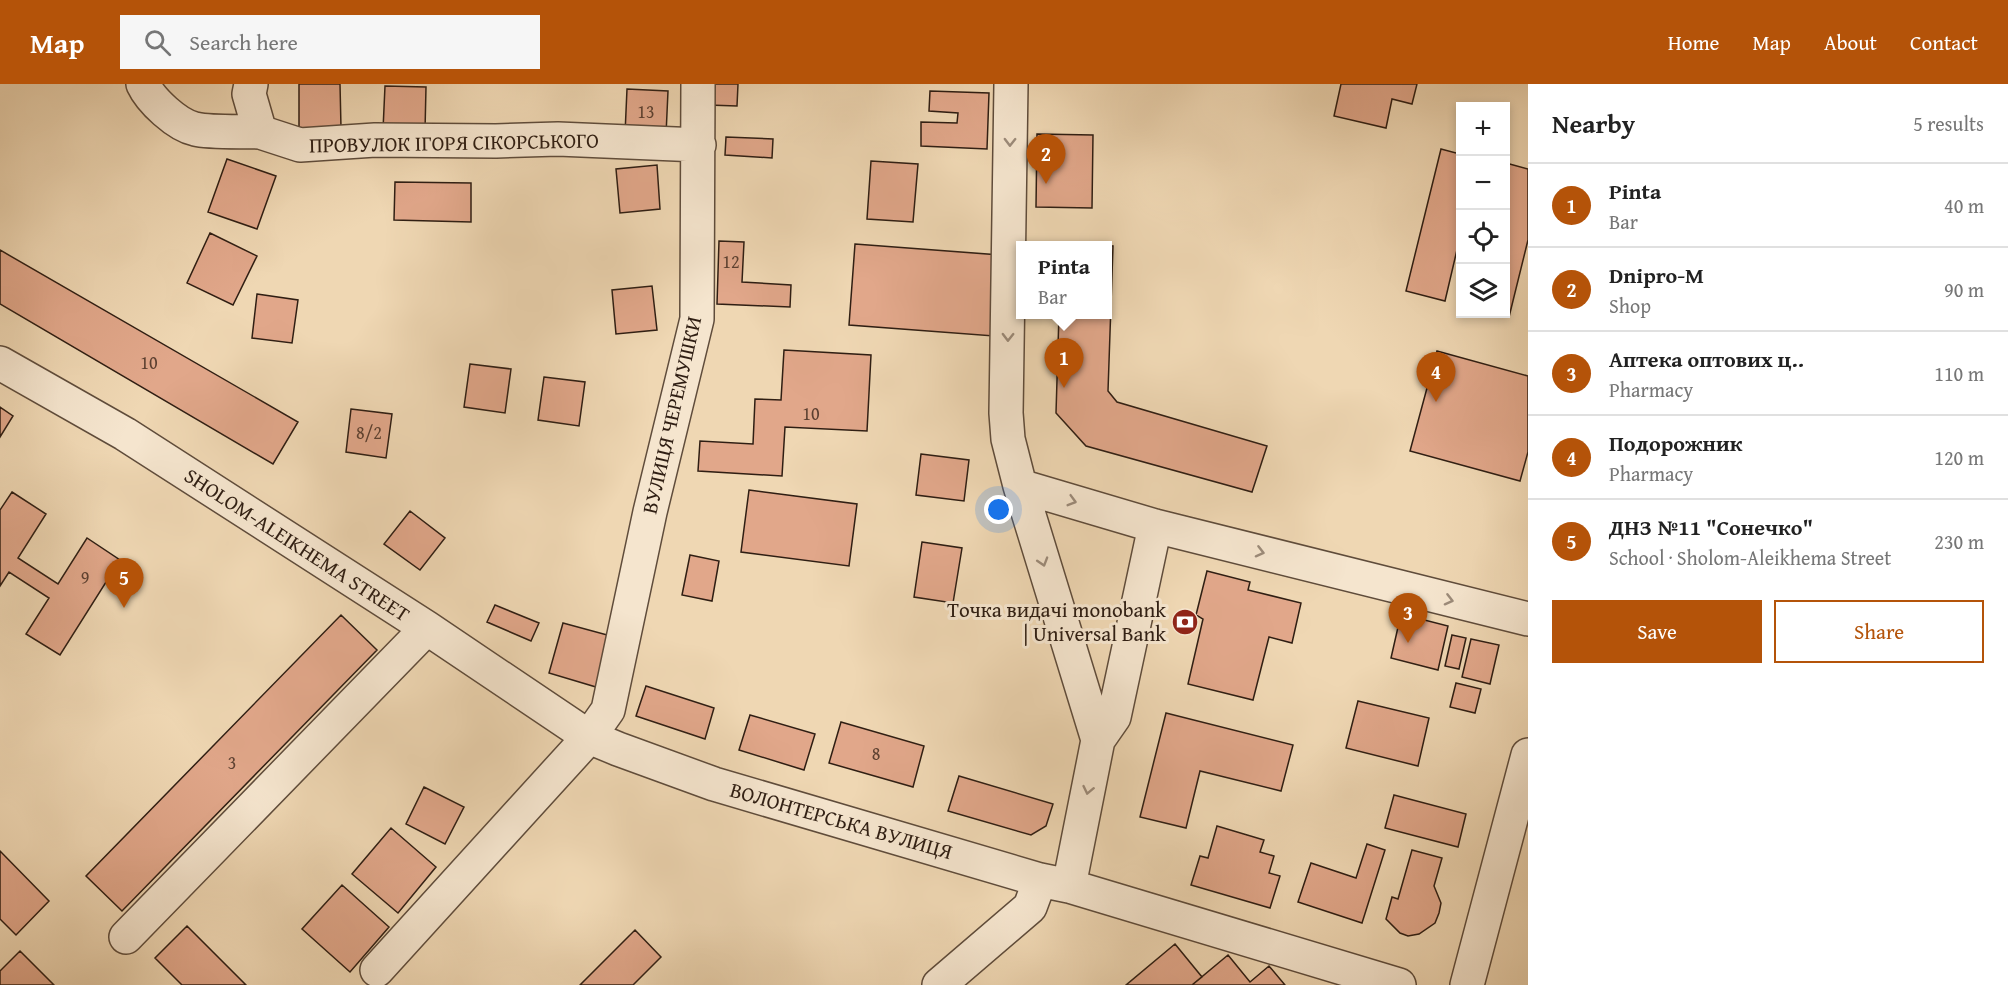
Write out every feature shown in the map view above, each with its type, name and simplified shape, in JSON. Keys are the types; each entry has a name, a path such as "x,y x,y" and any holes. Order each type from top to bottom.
{"street":[{"name":"ПРОВУЛОК ІГОРЯ СІКОРСЬКОГО","path":"143,84 147,93 165,112 194,129 260,132 300,145 375,140 558,139 699,145"},
{"path":"252,84 249,94 260,132"},
{"name":"ВУЛИЦЯ ЧЕРЕМУШКИ","path":"589,737 608,710 650,512 698,319 698,84"},
{"path":"1011,84 1006,413 1008,439 1020,486 1098,740"},
{"name":"SHOLOM-ALEIKHEMA STREET","path":"0,363 125,435 427,628 589,737"},
{"path":"1020,486 1155,526 1528,619"},
{"path":"939,985 1030,907 1054,883 1098,740 1114,717 1155,526"},
{"path":"126,937 427,628"},
{"path":"377,970 589,737"},
{"name":"ВОЛОНТЕРСЬКА ВУЛИЦЯ","path":"589,737 714,784 1399,985"},
{"path":"1467,985 1528,755"}],"building":[{"path":"299,84 340,84 341,128 299,128"},
{"path":"709,84 738,84 737,106 708,105"},
{"path":"1341,84 1417,84 1412,104 1392,99 1386,128 1334,116"},
{"path":"385,86 426,87 425,131 383,130"},
{"path":"627,89 668,91 666,135 625,134"},
{"path":"930,91 989,93 987,149 921,146 921,122 957,123 958,113 929,111"},
{"path":"1037,134 1093,135 1092,208 1036,207"},
{"path":"726,137 773,139 772,158 725,155"},
{"path":"1441,149 1456,153 1456,254 1445,301 1406,291"},
{"path":"227,159 276,176 257,229 208,212"},
{"path":"871,161 918,164 913,222 867,219"},
{"path":"1510,164 1528,169 1528,240 1510,313"},
{"path":"657,165 660,209 620,213 616,169"},
{"path":"395,182 471,183 471,222 394,220"},
{"path":"210,233 257,256 233,305 187,283"},
{"path":"719,241 744,242 742,282 791,285 790,307 717,304"},
{"path":"855,244 1000,255 994,336 849,325"},
{"path":"0,250 298,422 273,464 0,304"},
{"path":"652,286 657,330 616,334 612,290"},
{"path":"257,294 298,300 292,343 252,338"},
{"path":"1059,319 1110,319 1108,391 1117,402 1267,446 1252,492 1086,446 1056,413"},
{"path":"784,350 871,355 867,431 785,427 782,476 698,471 700,441 753,444 755,399 781,400"},
{"path":"1437,351 1528,376 1528,452 1520,481 1410,451"},
{"path":"470,364 511,369 505,413 464,407"},
{"path":"544,377 585,382 579,426 538,420"},
{"path":"0,407 13,416 0,437"},
{"path":"351,409 392,414 386,458 346,452"},
{"path":"921,454 969,460 964,501 916,495"},
{"path":"749,490 857,504 849,566 741,552"},
{"path":"12,492 46,514 18,558 58,584 87,538 120,560 60,655 26,634 49,598 9,572 0,586 0,510"},
{"path":"410,511 445,538 420,570 384,544"},
{"path":"922,542 962,548 953,603 914,597"},
{"path":"690,555 719,561 712,601 682,595"},
{"path":"1207,571 1250,582 1248,590 1301,603 1292,643 1269,637 1253,700 1188,684 1203,619 1196,615"},
{"path":"495,605 539,623 531,641 487,622"},
{"path":"1401,614 1448,626 1438,670 1391,658"},
{"path":"341,615 377,650 122,911 86,876"},
{"path":"563,623 611,636 596,687 549,673"},
{"path":"1452,635 1466,638 1459,669 1445,666"},
{"path":"1471,639 1499,645 1490,684 1462,677"},
{"path":"1456,683 1481,689 1475,713 1450,707"},
{"path":"646,686 714,708 705,739 636,716"},
{"path":"1358,701 1429,718 1418,766 1346,748"},
{"path":"1166,713 1293,745 1281,791 1200,771 1186,828 1140,817"},
{"path":"750,715 815,734 804,770 739,750"},
{"path":"841,722 924,746 913,787 829,763"},
{"path":"959,776 1053,804 1046,826 1031,835 948,811"},
{"path":"424,787 464,807 445,844 406,824"},
{"path":"1394,795 1466,814 1458,847 1385,828"},
{"path":"1217,826 1264,840 1260,852 1274,856 1269,873 1280,876 1270,908 1191,885 1200,856 1208,858"},
{"path":"391,828 436,867 398,913 352,874"},
{"path":"1367,844 1385,850 1362,923 1298,902 1311,863 1356,878"},
{"path":"1412,850 1442,858 1434,886 1441,903 1435,923 1419,934 1408,936 1400,933 1386,919 1392,897 1398,899"},
{"path":"0,851 49,901 16,935 0,919"},
{"path":"342,885 389,927 350,972 302,929"},
{"path":"187,926 246,985 182,985 155,958"},
{"path":"635,930 661,957 633,985 580,985"},
{"path":"1175,944 1202,977 1192,985 1126,985"},
{"path":"20,951 54,985 0,985 0,971"},
{"path":"1228,955 1250,982 1269,966 1285,985 1192,985"}],"place":[{"name":"Dnipro-M","path":"1046,184"},
{"name":"Pinta","path":"1064,388"},
{"name":"Подорожник","path":"1436,402"},
{"name":"ДНЗ №11 \"Сонечко\"","path":"124,608"},
{"name":"Точка видачі monobank | Universal Bank","path":"1185,622"},
{"name":"Аптека оптових ц‥","path":"1408,643"}]}
